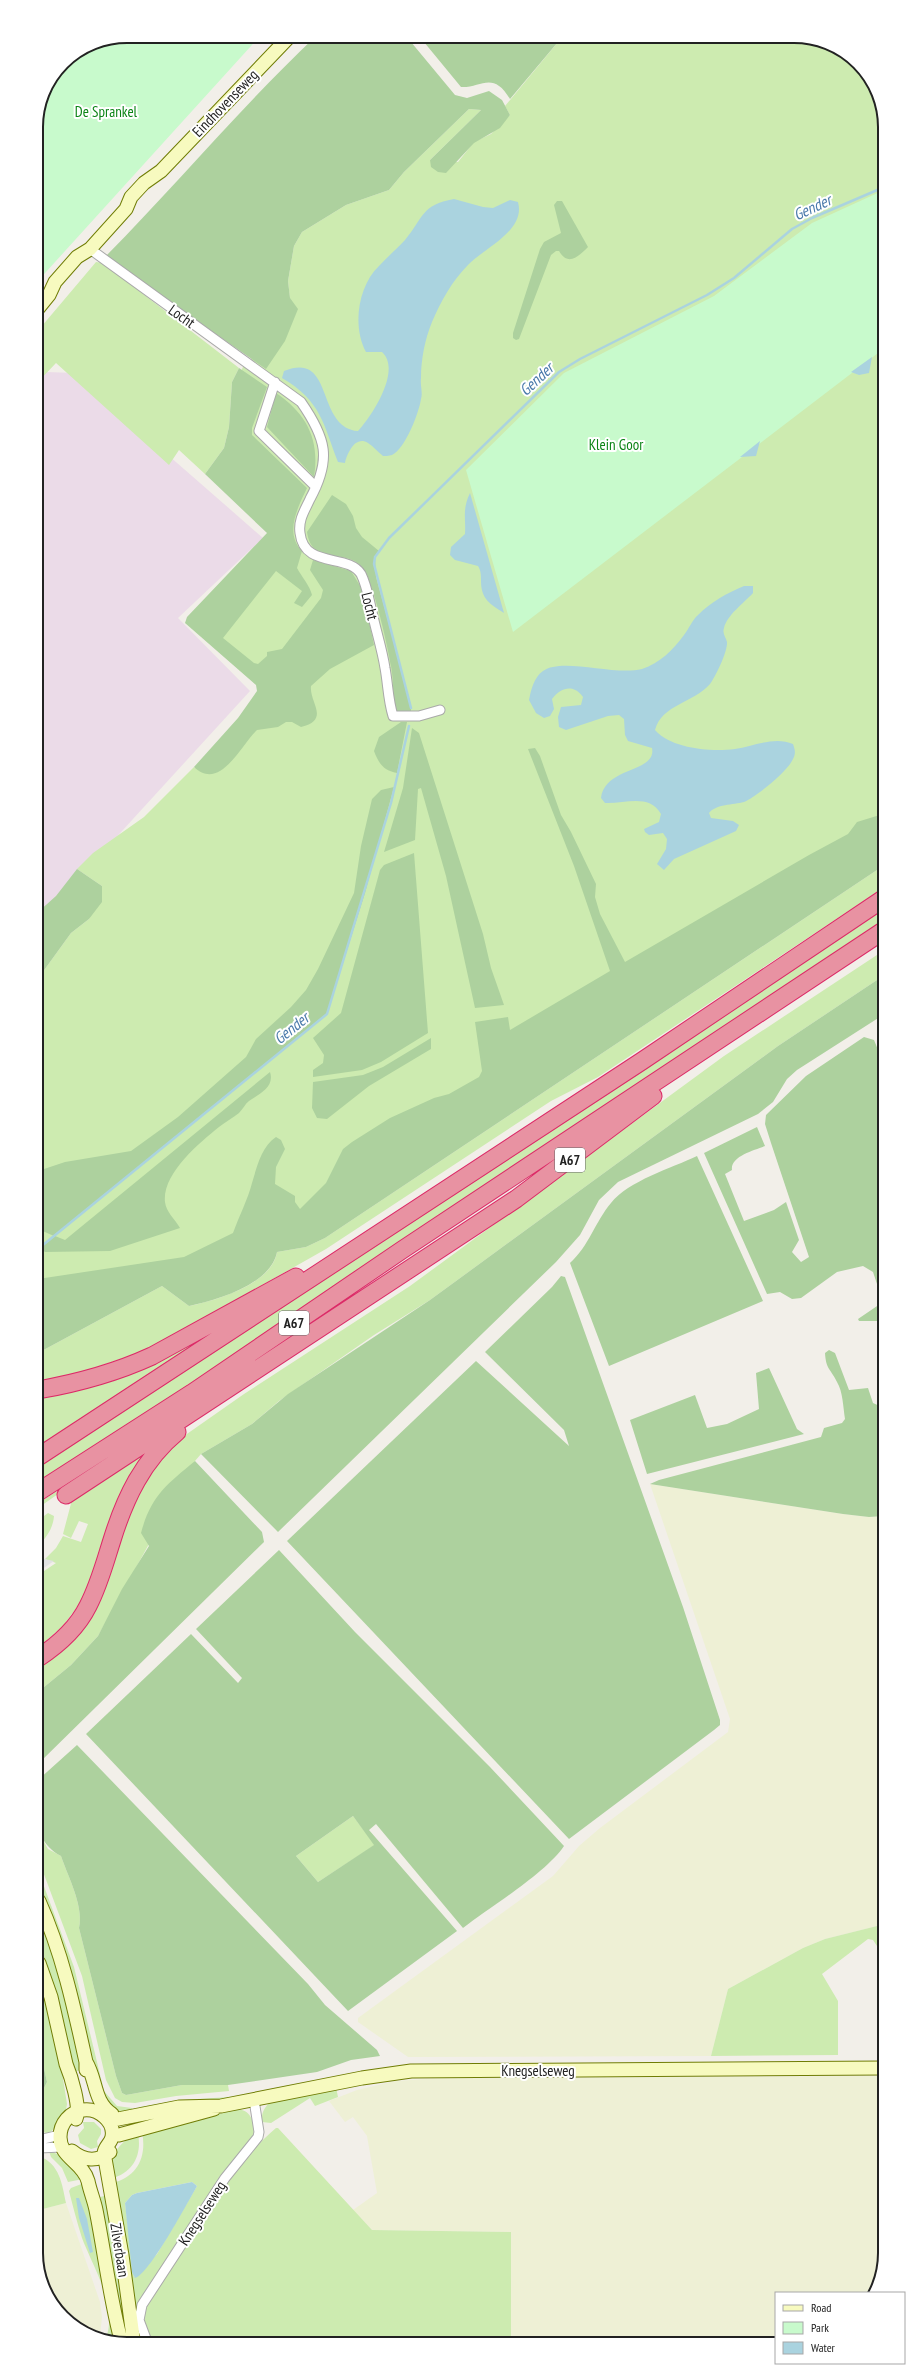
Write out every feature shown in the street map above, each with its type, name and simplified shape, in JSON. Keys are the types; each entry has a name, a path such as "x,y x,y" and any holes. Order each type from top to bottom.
{"highway":[{"name":"A67","path":"43,1454 642,1061 878,902"},
{"name":"A67","path":"43,1489 192,1393 395,1254 878,934"},
{"name":"A67","path":"66,1495 516,1199 659,1092 707,1048"},
{"name":"A67","path":"43,1389 89,1380 129,1367 152,1356 281,1284 352,1250"},
{"name":"A67","path":"43,1654 70,1632 88,1606 121,1512 132,1486 146,1466 174,1434 228,1389"}],"street":[{"name":"Eindhovenseweg","path":"90,249 126,209 136,204 151,188 161,171 283,43"},
{"path":"43,302 48,295 61,287 83,263 90,249"},
{"name":"Locht","path":"90,249 301,402 321,434 325,458 322,474 302,515 300,533 304,546 317,557 352,566 360,574 366,588 380,644 393,716 419,716 440,710"},
{"path":"275,382 259,431 316,488"},
{"path":"43,1912 71,1993 86,2062 85,2072 99,2109 112,2120 119,2135 113,2149 105,2156 83,2162 77,2154 64,2143 43,2140"},
{"path":"43,1974 51,1997 66,2064 71,2075 74,2113 76,2119 67,2134 64,2143"},
{"name":"Knegselseweg","path":"112,2120 179,2107 221,2106 362,2078 411,2071 878,2068"},
{"name":"Knegselseweg","path":"144,2337 140,2328 139,2320 142,2305 225,2178 258,2137 259,2132 254,2100"},
{"name":"Knegselseweg","path":"119,2135 175,2121 210,2111 221,2106"},
{"path":"74,2113 99,2109"},
{"path":"105,2156 104,2149 112,2136 112,2120"},
{"path":"43,2147 64,2143"},
{"name":"Zilverbaan","path":"105,2156 133,2337"},
{"name":"Zilverbaan","path":"83,2162 96,2198 95,2208 113,2309 120,2337"}],"shaded area":[{"path":"47,372 74,373 263,538 178,618 250,691 43,917 43,375"},
{"path":"44,1559 54,1561 43,1569"}],"green space":[{"name":"De Sprankel","path":"121,43 254,43 43,275 43,121 47,100 54,85 67,67 80,57 95,49"},
{"path":"309,43 412,43 455,95 467,98 489,91 502,100 510,115 500,128 474,143 446,173 438,172 431,167 430,160 481,110 469,109 404,172 389,190 346,205 302,232 294,246 288,281 290,298 298,309 285,341 266,369 109,260 106,256 236,117"},
{"path":"425,43 557,43 510,99 504,90 498,85 492,83 487,82 468,87 461,87"},
{"path":"557,43 800,43 826,49 845,60 854,67 864,80 874,100 878,126 878,867 454,1149 187,1264 43,1285 43,972 71,933 89,919 102,886 77,869 93,853 144,817 194,767 195,768 239,721 259,692 257,685 186,623 269,533 227,449 235,383 243,367 255,356 290,299 288,281 294,246 302,232 346,205 389,190 404,172 469,109 481,110 430,160 458,162 474,142 491,134 510,115 505,106"},
{"name":"Klein Goor","path":"878,193 878,353 513,632 466,470 564,373 714,296 812,223"},
{"path":"557,201 562,201 588,247 581,254 570,259 562,256 559,251 556,251 551,255 519,339 516,340 513,338 513,333 540,249 544,242 561,233 554,205"},
{"path":"96,262 103,263 239,368 232,382 229,427 224,448 205,474 179,450 169,465 56,363 43,377 43,325"},
{"path":"239,368 267,387 252,428 252,435 307,488 294,520 293,528 297,544 302,551 297,568 308,585 312,595 302,607 294,603 302,591 276,571 223,638 254,663 258,664 267,656 267,652 282,649 321,598 323,590 310,570 313,560 351,571 362,589 374,645 330,669 311,686 311,692 317,715 315,720 310,724 301,727 292,722 286,722 278,727 257,730 229,764 213,774 204,773 194,767 238,718 257,691 256,685 185,623 187,617 267,533 205,474 224,448 229,427 232,382"},
{"path":"276,393 296,410 309,429 315,451 314,477 267,427"},
{"path":"332,495 346,504 353,516 356,528 362,537 379,551 375,557 376,577 411,705 411,711 396,711 392,672 387,644 375,598 366,573 361,566 354,561 347,558 322,553 315,550 310,543 307,532"},
{"path":"401,722 407,722 397,773 382,766 374,751 379,737"},
{"path":"412,728 419,733 483,934 491,968 504,1005 475,1008 446,876 421,788 418,789 415,840 384,852 403,788"},
{"path":"535,748 540,756 561,815 571,832 596,884 595,897 600,914 625,962 809,855 848,834 857,822 878,816 878,869 325,1238 306,1247 277,1252 273,1263 265,1273 242,1289 214,1300 189,1306 162,1286 43,1350 43,1278 184,1257 233,1233 248,1195 260,1158 267,1146 276,1137 281,1140 285,1149 276,1167 275,1184 295,1196 295,1202 300,1209 326,1183 343,1149 352,1142 390,1118 434,1098 449,1094 479,1077 482,1071 475,1022 508,1017 510,1030 610,971 574,866 528,749"},
{"path":"394,787 365,893 327,1014 55,1236 65,1240 270,1072 270,1082 265,1090 249,1101 239,1113 219,1127 192,1150 175,1170 169,1181 165,1202 169,1212 180,1228 110,1251 45,1252 43,1250 43,1245 54,1236 43,1231 43,1169 65,1162 131,1151 178,1117 246,1057 256,1039 291,1007 306,990 318,969 354,893 361,846 372,799 381,790"},
{"path":"414,853 428,1033 381,1062 362,1070 313,1077 313,1070 323,1063 324,1055 313,1038 341,1013 380,870 384,865"},
{"path":"77,869 102,886 102,902 89,919 71,933 43,972 43,908 56,896"},
{"path":"878,869 878,891 598,1077 551,1101 326,1249 146,1351 66,1377 43,1381 43,1350 162,1286 189,1306 214,1300 242,1289 254,1282 265,1273 273,1263 277,1252 306,1247 325,1238"},
{"path":"878,908 878,926 317,1297 189,1386 43,1480 43,1460"},
{"path":"878,954 878,979 778,1046 430,1300 374,1335 279,1401 252,1424 201,1454 195,1461 98,1636 71,1665 43,1688 43,1663 63,1649 137,1490 174,1443 244,1394 410,1286 724,1056"},
{"path":"878,979 878,1018 797,1070 787,1079 773,1102 758,1114 618,1182 599,1200 580,1235 556,1262 278,1532 201,1454 252,1424 288,1394 430,1300 778,1046"},
{"path":"864,1037 874,1040 878,1050 878,1287 873,1272 863,1266 837,1272 801,1298 792,1299 780,1292 767,1294 704,1153 757,1127 765,1146 739,1157 732,1165 732,1170 725,1174 744,1221 774,1210 786,1202 799,1240 792,1252 801,1262 809,1257 765,1124 766,1115 806,1076"},
{"path":"431,1038 431,1049 369,1086 327,1119 317,1118 312,1108 313,1082 363,1075 383,1067"},
{"path":"697,1156 763,1301 609,1366 570,1263 587,1242 605,1210 619,1195 628,1188 651,1176"},
{"path":"561,1276 565,1277 683,1607 720,1720 720,1725 714,1730 569,1839 287,1541 476,1361 569,1446 564,1430 485,1352 552,1287"},
{"path":"878,1305 878,1321 859,1321 858,1319"},
{"path":"250,1308 43,1445 43,1391"},
{"path":"829,1350 835,1353 849,1390 868,1388 873,1403 878,1405 878,1516 869,1517 843,1514 650,1484 659,1480 821,1437 824,1428 842,1423 845,1419 840,1390 828,1366 825,1353"},
{"path":"769,1368 797,1429 804,1434 647,1474 630,1420 695,1395 707,1428 727,1424 759,1409 756,1373"},
{"path":"164,1435 91,1588 63,1626 43,1644 43,1572 56,1563 45,1559 56,1548 63,1536 81,1542 88,1524 79,1521 71,1538 63,1534 73,1496"},
{"path":"195,1461 262,1532 264,1542 43,1759 43,1688 71,1665 98,1636 122,1589 149,1546 141,1533 145,1520 155,1500 176,1477"},
{"path":"101,1464 43,1505 43,1500"},
{"path":"650,1484 843,1514 869,1517 878,1516 878,1926 825,1939 803,1948 728,1989 711,2056 408,2057 358,2022 358,2018 553,1876 579,1846 600,1828 728,1732 730,1719"},
{"path":"48,1513 54,1516 51,1528 43,1540 43,1517"},
{"path":"279,1550 355,1632 490,1767 564,1846 556,1856 531,1878 463,1928 376,1824 369,1830 457,1931 348,2011 86,1734 191,1634 238,1683 242,1678 196,1629","holes":["353,1816 374,1845 318,1882 296,1856"]},
{"path":"77,1745 308,1984 325,2005 377,2050 380,2056 351,2060 317,2072 228,2085 182,2085 126,2095 122,2093 116,2076 79,1928 80,1919 77,1901 61,1856 51,1849 43,1839 43,1776"},
{"path":"353,1816 375,1845 318,1882 296,1856"},
{"path":"43,1840 48,1849 61,1856 77,1901 80,1919 79,1928 116,2076 122,2093 126,2095 182,2085 228,2085 229,2091 176,2096 135,2103 122,2102 115,2098 106,2080 82,1976 43,1872"},
{"path":"43,1884 74,1967 104,2091 117,2106 132,2108 133,2112 118,2111 102,2097 61,1943 43,1897"},
{"path":"43,1925 54,1954 82,2070 73,2072 43,1962"},
{"path":"878,1926 878,1951 873,1940 868,1939 822,1974 838,2001 838,2055 711,2056 728,1989 803,1948 825,1939"},
{"path":"43,1990 57,2041 67,2104 65,2113 60,2122 46,2135 43,2130 43,2090 47,2082 43,2064"},
{"path":"43,2064 47,2082 43,2090"},
{"path":"878,2076 878,2254 874,2280 868,2292 775,2292 775,2337 511,2337 511,2232 372,2230 353,2210 377,2193 367,2136 353,2117 345,2122 329,2101 357,2090 395,2081 442,2078"},
{"path":"336,2087 338,2097 315,2106 310,2098 271,2123 262,2122 264,2110 271,2101"},
{"path":"230,2097 231,2100 138,2109 140,2107 181,2100"},
{"path":"239,2109 247,2112 251,2118 255,2133 208,2196 144,2293 140,2300 144,2337 135,2337 112,2183 121,2180 134,2171 142,2157 142,2132","holes":["192,2182 197,2186 157,2254 134,2277 125,2203 132,2195 137,2193"]},
{"path":"83,2122 94,2122 101,2129 101,2134 97,2141 98,2147 91,2149 80,2143 78,2135 84,2128"},
{"path":"276,2128 278,2128 372,2230 511,2232 511,2337 149,2337 144,2322 147,2301 190,2233 221,2188 256,2147"},
{"path":"138,2133 139,2148 135,2162 125,2172 111,2179 112,2164 116,2151 125,2141"},
{"path":"49,2151 60,2155 83,2179 68,2182 62,2168 51,2157"},
{"path":"43,2158 52,2164 56,2169 66,2203 43,2209"},
{"path":"84,2183 119,2337 107,2334 109,2326 107,2300 98,2274 82,2238 69,2191 71,2188"},
{"path":"108,2195 128,2329 126,2337 124,2337 100,2197"},
{"path":"66,2203 100,2302 102,2317 100,2333 85,2326 71,2316 57,2300 47,2280 43,2254 43,2209"}],"water":[{"path":"454,199 483,207 493,208 510,200 518,202 519,212 516,222 510,230 462,271 439,306 427,335 424,349 421,371 422,397 420,405 411,430 402,446 392,455 383,456 368,443 359,441 352,447 345,463 338,462 319,414 305,395 282,378 284,371 300,367 311,371 318,380 335,417 345,426 358,431 370,415 383,393 389,370 387,360 382,352 366,352 362,342 358,319 359,307 366,284 379,266 405,240 424,213 435,205"},
{"path":"872,357 869,373 859,375 851,372"},
{"path":"760,441 756,456 740,457"},
{"path":"470,493 504,613 491,604 485,597 481,587 481,573 478,566 455,560 450,555 451,547 465,534 465,509"},
{"path":"744,586 753,586 753,593 732,614 726,623 723,632 727,646 721,664 712,681 696,696 671,709 664,715 659,721 655,730 671,741 692,748 725,750 764,742 786,742 793,744 795,755 785,770 756,795 744,802 720,806 709,813 711,818 733,821 739,825 736,831 674,859 664,870 657,864 666,849 667,839 663,833 649,835 644,829 659,822 661,814 656,808 650,804 636,801 605,803 601,798 605,788 611,780 647,762 651,756 652,748 628,741 625,735 624,719 619,715 608,716 566,730 559,727 558,717 561,707 581,705 583,697 576,690 572,689 559,692 552,699 554,709 550,716 544,718 536,713 529,700 533,684 543,671 552,667 575,666 630,671 649,666 660,660 671,651 686,633 694,619 703,610 720,598"},
{"path":"192,2182 197,2186 177,2221 149,2265 135,2278 132,2272 125,2203 132,2195 137,2193"},
{"path":"76,2198 79,2198 87,2219 93,2252 90,2253 79,2218"}],"waterway":[{"name":"Gender","path":"411,708 374,564 375,557 389,538 559,372 580,359 707,295 734,278 792,229 812,218 878,190"},
{"name":"Gender","path":"43,1245 327,1014 391,803 409,726"}]}
